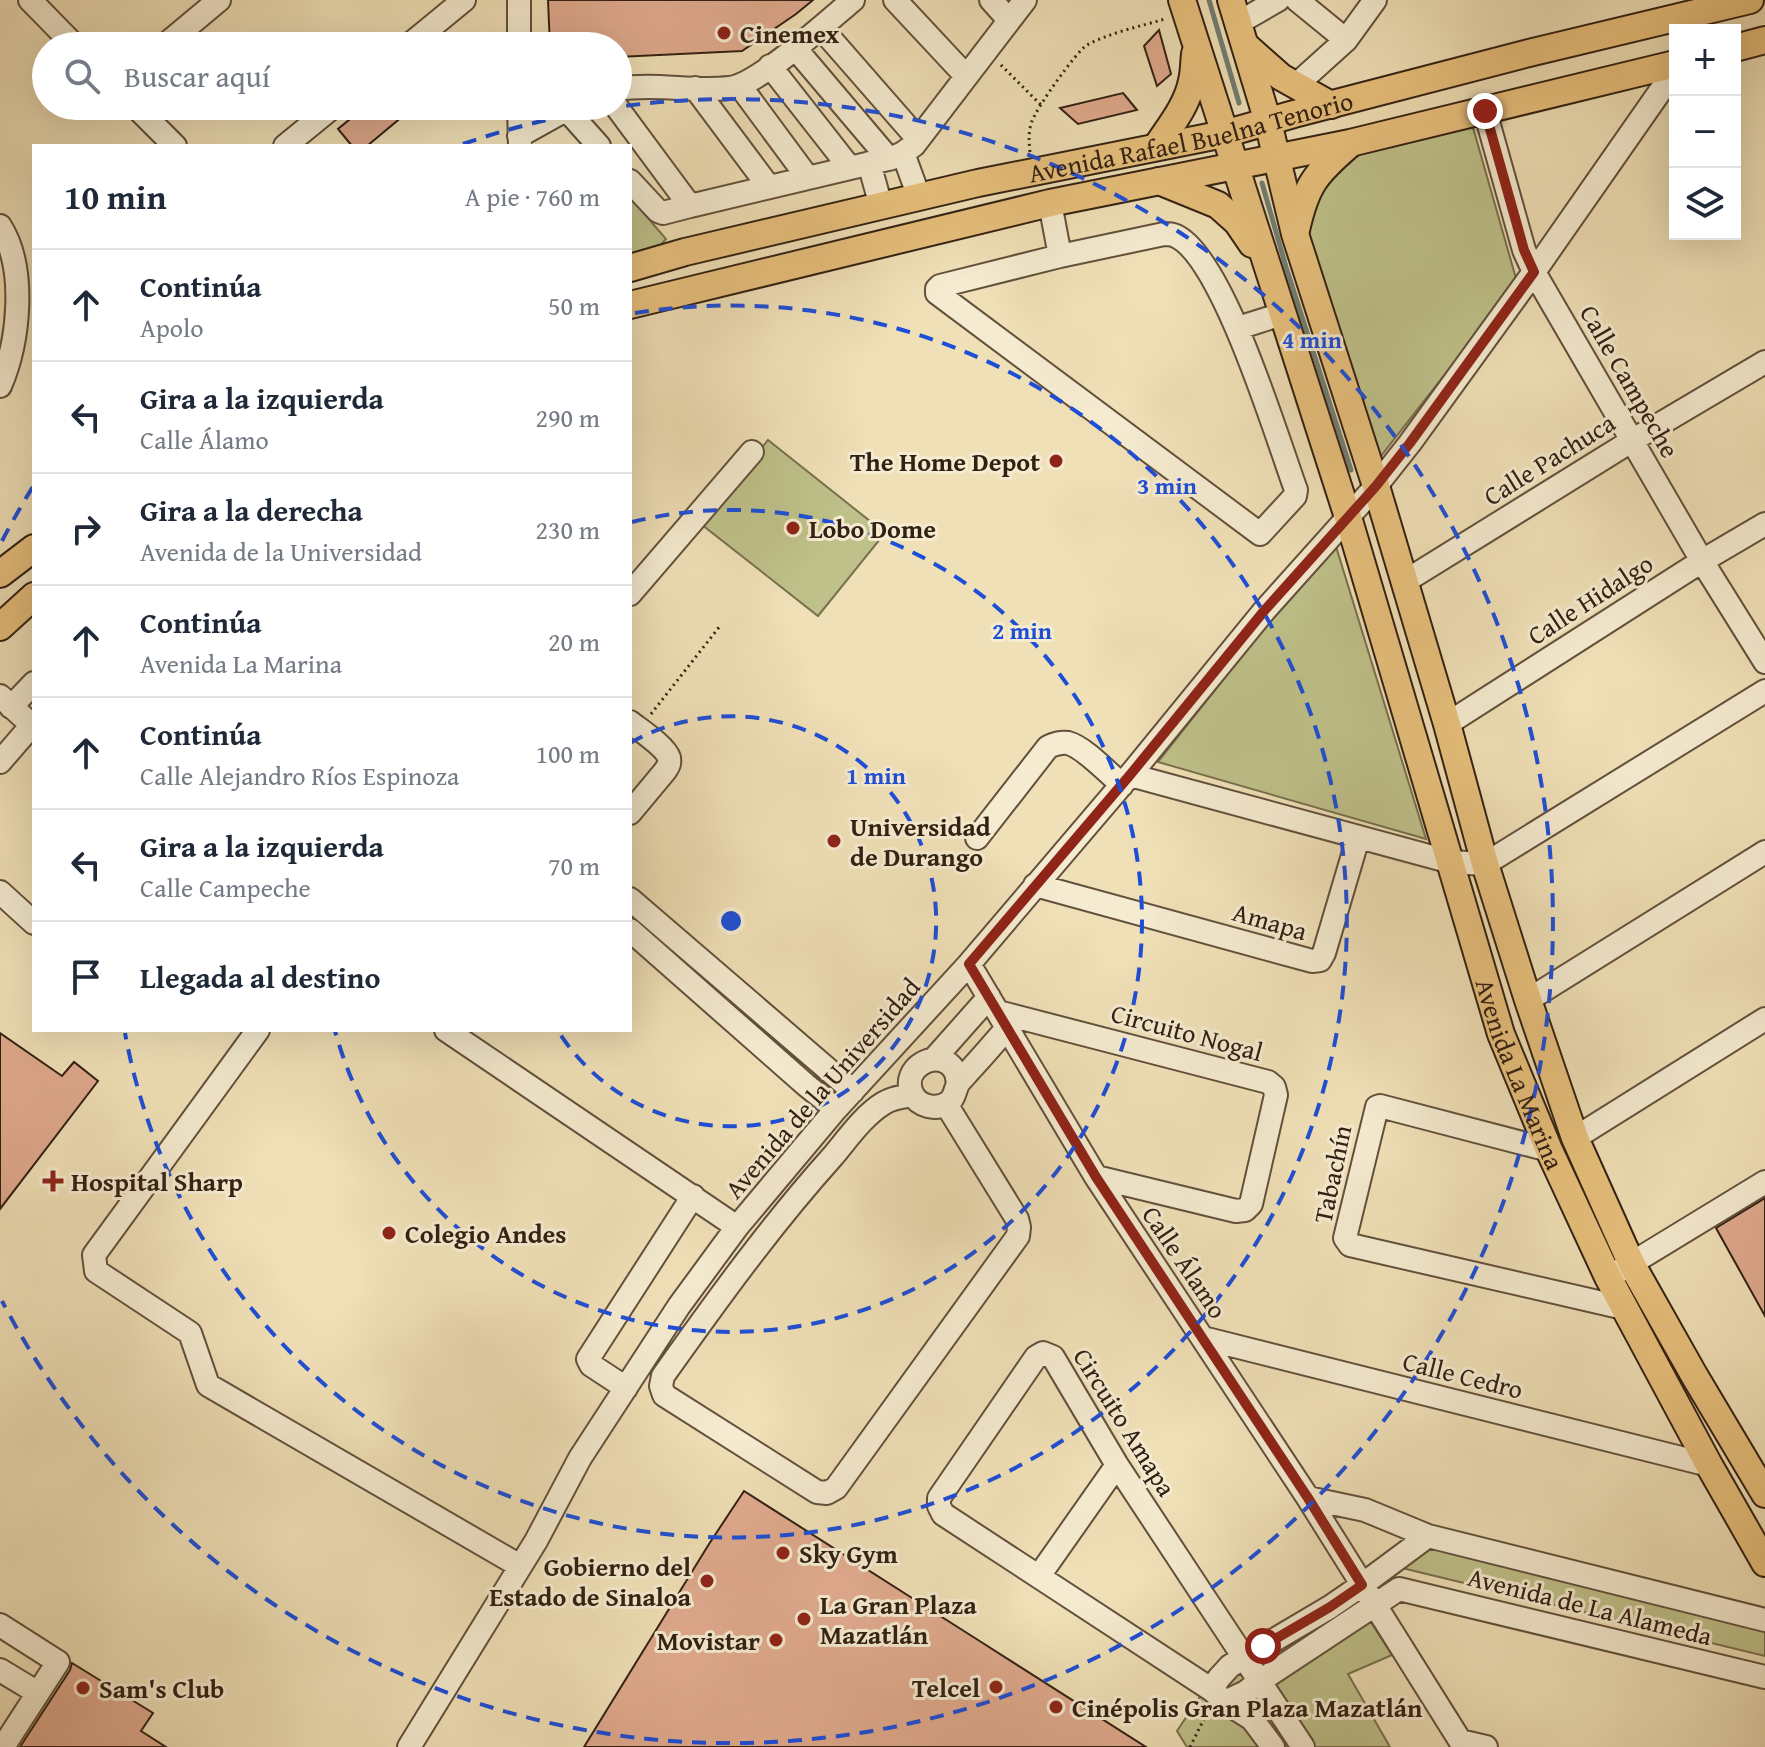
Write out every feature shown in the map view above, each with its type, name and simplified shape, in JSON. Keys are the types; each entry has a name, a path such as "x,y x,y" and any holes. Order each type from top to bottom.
{"main road":[{"name":"Avenida Rafael Buelna Tenorio","path":"632,267 919,197 1224,134 1525,54 1750,0"},
{"name":"Avenida La Marina","path":"1183,6 1348,517 1501,1034 1549,1150 1608,1277 1765,1563"},
{"path":"1238,22 1281,77 1331,105"},
{"name":"Avenida La Marina","path":"1238,22 1268,122 1295,234 1376,486 1485,864 1575,1138 1632,1265 1765,1494"},
{"path":"1741,46 1765,40"},
{"path":"1157,146 1187,98 1196,47"},
{"name":"Avenida Rafael Buelna Tenorio","path":"632,305 1050,203 1350,143 1669,65"},
{"path":"1295,234 1307,192 1327,163 1350,143"},
{"path":"1159,181 1218,205 1237,222 1265,262"},
{"path":"0,574 32,550"},
{"path":"0,627 32,598"}],"street":[{"path":"30,0 61,32"},
{"path":"181,32 219,0"},
{"path":"425,32 464,0"},
{"path":"519,0 519,32"},
{"path":"632,88 740,86 795,48 853,0"},
{"path":"895,0 966,76"},
{"path":"991,0 1009,20"},
{"path":"632,183 654,208 663,213 886,156 966,76 1025,0"},
{"path":"1238,22 1278,0"},
{"path":"1297,0 1346,40"},
{"path":"1295,86 1346,40 1375,0"},
{"path":"821,28 886,156 881,206"},
{"path":"795,48 919,197"},
{"path":"770,66 886,156"},
{"path":"1348,517 1410,443 1669,79"},
{"path":"740,86 808,178"},
{"path":"695,88 769,187"},
{"name":"Calle Campeche","path":"1485,111 1524,250 1534,272 1702,561 1765,662"},
{"path":"149,120 173,144"},
{"path":"287,144 317,120"},
{"path":"519,120 519,141"},
{"path":"519,141 551,120"},
{"path":"579,120 597,144"},
{"path":"626,120 690,206"},
{"path":"1050,203 1060,256"},
{"path":"0,226 17,275 16,332 0,386"},
{"path":"1164,234 1174,235 1191,249 1207,270 1238,328 1296,493 1260,534 937,293 937,289 1060,256 1164,234"},
{"path":"1238,328 1282,314"},
{"name":"Calle Pachuca","path":"1404,582 1765,362"},
{"path":"632,592 752,452"},
{"name":"Avenida de la Universidad","path":"409,1747 520,1566 580,1458 679,1306 737,1227 836,1109 969,964 1126,780 1264,611 1348,517"},
{"name":"Calle Hidalgo","path":"1447,724 1765,524"},
{"path":"32,684 6,702 32,725"},
{"path":"977,838 1048,747 1058,742 1078,748 1126,780 1451,862 1485,864 1765,691"},
{"path":"632,811 669,765 669,757 664,750 635,726"},
{"path":"0,762 32,727"},
{"name":"Amapa","path":"1035,885 1312,961 1320,960 1358,838"},
{"path":"1528,1000 1765,852"},
{"path":"0,892 32,921"},
{"path":"632,901 853,1091"},
{"path":"632,932 836,1109"},
{"name":"Calle Álamo","path":"969,964 1096,1177 1308,1498 1375,1607"},
{"path":"998,1012 958,1083 955,1095 946,1104 934,1107 922,1104 913,1095 910,1083 913,1071 998,1012"},
{"name":"Circuito Nogal","path":"998,1012 1268,1082 1274,1087 1276,1095 1251,1204 1245,1210 1236,1211 1096,1177"},
{"path":"1575,1138 1765,1019"},
{"path":"257,1032 94,1255 96,1271 190,1333 208,1385 520,1566"},
{"path":"449,1032 737,1227"},
{"path":"934,1059 946,1062 955,1071 958,1083"},
{"path":"913,1095 894,1097 881,1105 838,1150 764,1237 663,1376 661,1386 664,1395 817,1492 827,1493 836,1488 1018,1236 1017,1219 946,1104"},
{"name":"Tabachín","path":"1549,1150 1377,1107 1345,1238 1350,1245 1624,1308"},
{"path":"1608,1277 1765,1182"},
{"path":"626,1388 591,1365 588,1359 693,1196"},
{"name":"Calle Cedro","path":"1203,1338 1709,1465"},
{"name":"Circuito Amapa","path":"1273,1747 1252,1719 943,1514 939,1498 1036,1357 1043,1353 1053,1357 1117,1465 1303,1747"},
{"path":"1039,1576 1117,1465"},
{"path":"1308,1498 1365,1510 1428,1536 1765,1620"},
{"path":"1428,1536 1330,1607 1230,1666 1219,1678 1218,1696 1246,1692 1375,1607 1462,1744 1486,1747"},
{"name":"Avenida de La Alameda","path":"1375,1607 1402,1589 1765,1677"},
{"path":"0,1625 58,1662 3,1747"},
{"path":"0,1670 38,1693"}],"path":[{"path":"1033,172 1028,136 1031,123 1081,50 1183,6"},
{"path":"986,50 1041,105"},
{"path":"635,726 720,626"},
{"path":"1190,1747 1218,1696"}],"green space":[{"path":"1472,124 1517,282 1377,461 1305,221 1313,193 1351,157 1371,148"},
{"path":"632,199 666,239 659,247 632,254"},
{"name":"Lobo Dome","path":"768,440 885,533 818,616 701,524"},
{"path":"1334,540 1426,839 1158,762"},
{"path":"1432,1546 1765,1626 1765,1656 1398,1567"},
{"path":"1367,1616 1392,1655 1348,1674 1390,1747 1187,1747 1177,1731 1203,1692 1274,1651 1304,1649"}],"building":[{"path":"548,0 813,0 742,51 632,56 632,32 549,32"},
{"path":"1159,30 1171,74 1157,86 1144,46"},
{"path":"1123,93 1137,110 1078,124 1060,108"},
{"path":"349,120 398,120 369,144 350,144 338,129"},
{"path":"0,1033 62,1076 74,1062 98,1081 0,1209"},
{"path":"1765,1198 1765,1316 1716,1228"},
{"name":"La Gran Plaza Mazatlán","path":"744,1491 1146,1747 584,1747"},
{"name":"Sam's Club","path":"72,1663 153,1713 141,1731 166,1747 20,1747"}],"waterway":[{"path":"1209,0 1239,103"},
{"path":"1262,183 1351,470"}],"place":[{"name":"Cinemex","path":"724,33"},
{"name":"The Home Depot","path":"1056,461"},
{"name":"Lobo Dome","path":"793,528"},
{"name":"Universidad de Durango","path":"834,841"},
{"name":"Hospital Sharp","path":"53,1181"},
{"name":"Colegio Andes","path":"389,1233"},
{"name":"Sky Gym","path":"783,1553"},
{"name":"Gobierno del Estado de Sinaloa","path":"707,1581"},
{"name":"La Gran Plaza Mazatlán","path":"804,1619"},
{"name":"Movistar","path":"776,1640"},
{"name":"Telcel","path":"996,1687"},
{"name":"Sam's Club","path":"83,1688"},
{"name":"Cinépolis Gran Plaza Mazatlán","path":"1056,1707"}],"route":[{"path":"1263,1646 1362,1585 1096,1177 969,964 1264,611 1376,486 1534,272 1524,250 1485,111"}]}
